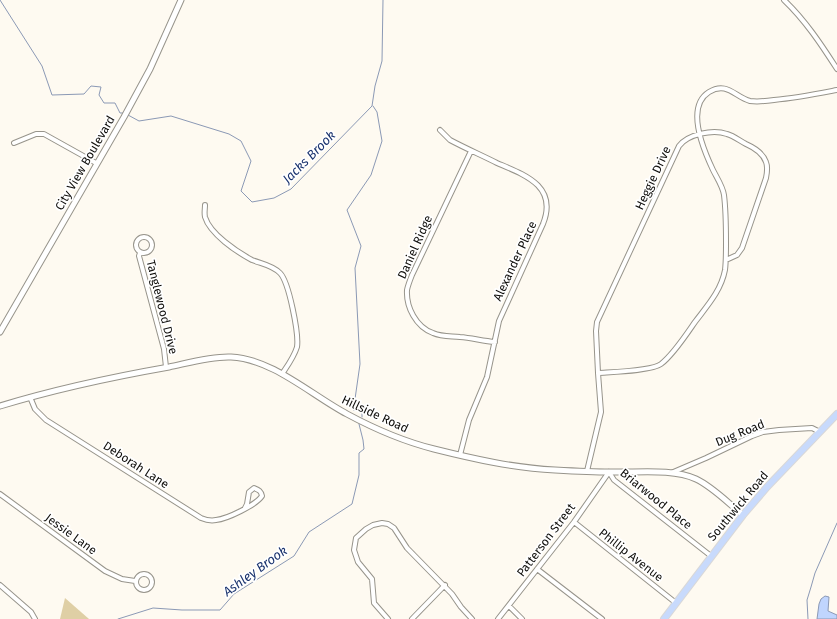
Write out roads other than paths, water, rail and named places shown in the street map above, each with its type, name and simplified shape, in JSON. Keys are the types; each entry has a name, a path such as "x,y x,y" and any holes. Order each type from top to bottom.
{"highway":[{"name":"Southwick Road","path":"664,619 711,556 767,486 837,414"}],"street":[{"name":"City View Boulevard","path":"0,332 150,69 181,0"},
{"path":"784,0 794,9 816,35 837,69"},
{"path":"598,372 646,369 661,364 676,347 721,285 726,260 726,216 724,193 710,164 697,119 698,106 704,96 715,90 727,89 749,100 758,102 800,97 837,90"},
{"name":"Alexander Place","path":"440,130 448,139 533,180 541,188 546,201 547,210 546,218 498,326 487,377 469,420 460,455"},
{"name":"Heggie Drive","path":"587,471 601,412 596,331 597,322 679,146 684,140 700,133 727,133 754,148 766,161 766,178 742,248 737,255 726,260"},
{"path":"14,143 36,134 44,134 96,163"},
{"name":"Daniel Ridge","path":"471,150 412,275 408,289 408,299 410,309 415,318 428,331 441,336 494,342"},
{"path":"205,205 205,216 207,221 225,242 253,260 280,273 285,281 296,329 297,343 293,356 282,374"},
{"name":"Tanglewood Drive","path":"140,253 146,254 152,248 152,243 146,237 137,241 136,246 140,253 139,256 164,349 166,367"},
{"name":"Hillside Road","path":"0,406 91,382 166,367 222,357 230,357 254,362 282,374 354,417 405,440 434,449 481,461 522,467 553,470 681,474 695,479 743,515"},
{"name":"Deborah Lane","path":"30,397 35,409 46,420 200,518 210,520 220,519 245,508 259,500 262,496 258,490 254,488 249,492 245,508"},
{"name":"Dug Road","path":"671,473 763,432 812,428 820,432"},
{"name":"Patterson Street","path":"498,619 574,522 609,472"},
{"name":"Briarwood Place","path":"609,472 614,480 711,556"},
{"name":"Jessie Lane","path":"0,494 105,571 122,579 135,581"},
{"name":"Phillip Avenue","path":"574,522 676,603"},
{"path":"388,619 374,603 372,579 358,562 354,550 356,538 366,529 380,523 387,523 390,525 415,557 444,585 472,619"},
{"path":"537,569 602,619"},
{"name":"Jessie Lane","path":"144,573 150,576 152,583 149,588 143,590 138,587 135,581 138,575 144,573"},
{"path":"0,585 31,612 35,619"},
{"path":"412,619 444,585"},
{"path":"509,606 522,619"}],"water":[{"path":"825,596 829,597 828,611 837,615 837,619 817,619 819,604 821,599"}],"waterway":[{"name":"Jacks Brook","path":"0,0 42,66 52,95 84,94 91,86 101,87 99,95 104,103 115,103 120,113 123,113"},
{"name":"Jacks Brook","path":"128,115 139,121 171,116 229,134 241,141 251,161 241,191 252,202 274,198 291,189 372,106 375,86 382,61 383,0"},
{"name":"Ashley Brook","path":"362,417 362,409 353,410 348,405 355,399 360,364 355,268 361,246 347,210 371,175 382,141 377,112 373,106"},
{"name":"Ashley Brook","path":"118,619 153,608 220,610 234,594 294,556 309,532 352,504 359,475 359,453 364,449 359,424"},
{"path":"808,619 807,600 815,573 837,523"}]}
